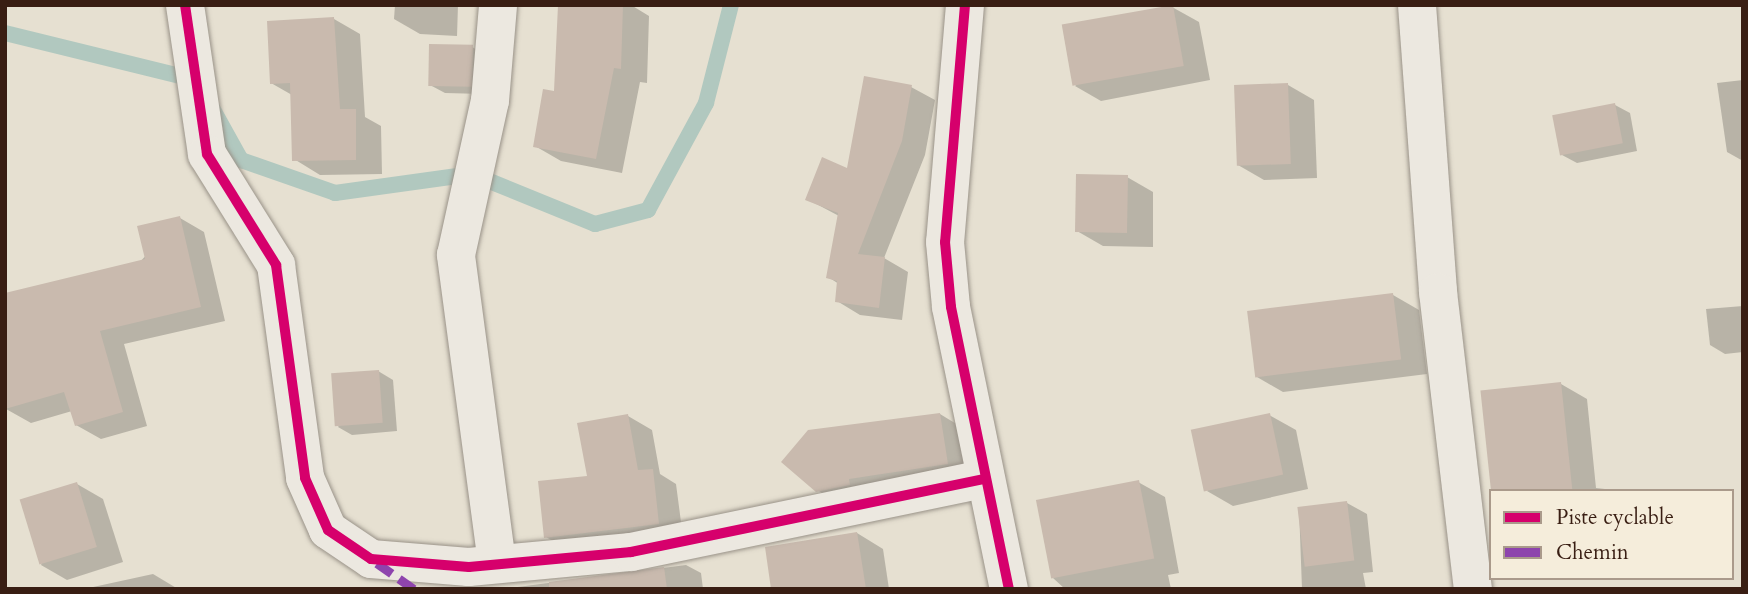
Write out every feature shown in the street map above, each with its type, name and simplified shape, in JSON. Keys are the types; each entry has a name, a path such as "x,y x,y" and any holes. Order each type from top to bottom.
{"street":[{"path":"185,5 207,154 276,265 305,478 328,530 372,559 469,567 631,552 985,479"},
{"path":"497,564 456,255 490,101 498,5"},
{"path":"965,5 945,242 985,479 1009,589"},
{"path":"1423,6 1438,292 1473,589"}],"building":[{"path":"558,5 623,5 621,69 614,68 596,159 533,147 543,89 554,91"},
{"path":"1173,5 1184,66 1072,86 1062,25"},
{"path":"334,17 340,109 356,109 356,160 292,161 290,83 270,84 267,21"},
{"path":"429,44 473,45 472,87 428,86"},
{"path":"864,76 912,85 902,141 858,254 885,257 879,308 835,302 837,281 826,278 838,213 805,200 822,157 847,168"},
{"path":"1288,83 1291,164 1237,166 1234,85"},
{"path":"1615,103 1623,143 1560,155 1552,115"},
{"path":"1076,174 1128,175 1127,233 1075,232"},
{"path":"180,216 201,307 100,331 123,412 75,426 64,392 5,409 5,293 145,259 137,226"},
{"path":"1393,293 1401,360 1255,377 1247,311"},
{"path":"379,370 383,423 335,426 331,373"},
{"path":"1561,382 1572,489 1491,489 1480,390"},
{"path":"940,413 948,464 849,479 850,485 816,492 781,462 808,430"},
{"path":"1270,413 1283,475 1204,491 1191,430"},
{"path":"628,414 638,470 653,469 659,524 544,538 538,481 587,476 577,423"},
{"path":"1139,480 1154,559 1051,579 1036,500"},
{"path":"77,482 97,547 40,565 20,500"},
{"path":"1347,501 1354,561 1305,567 1297,507"},
{"path":"857,532 866,589 771,589 765,547"},
{"path":"664,567 667,589 549,589 549,582"}],"waterway":[{"path":"212,108 241,160 335,193 472,174 595,224 648,210 706,103 731,5"},
{"path":"5,33 196,80"}],"marked path":[{"path":"377,563 414,589"}],"cycle path":[{"path":"185,5 207,154 276,265 305,478 328,530 371,559 469,567 631,552 985,479"},
{"path":"965,5 945,242 951,307 1009,589"}]}
